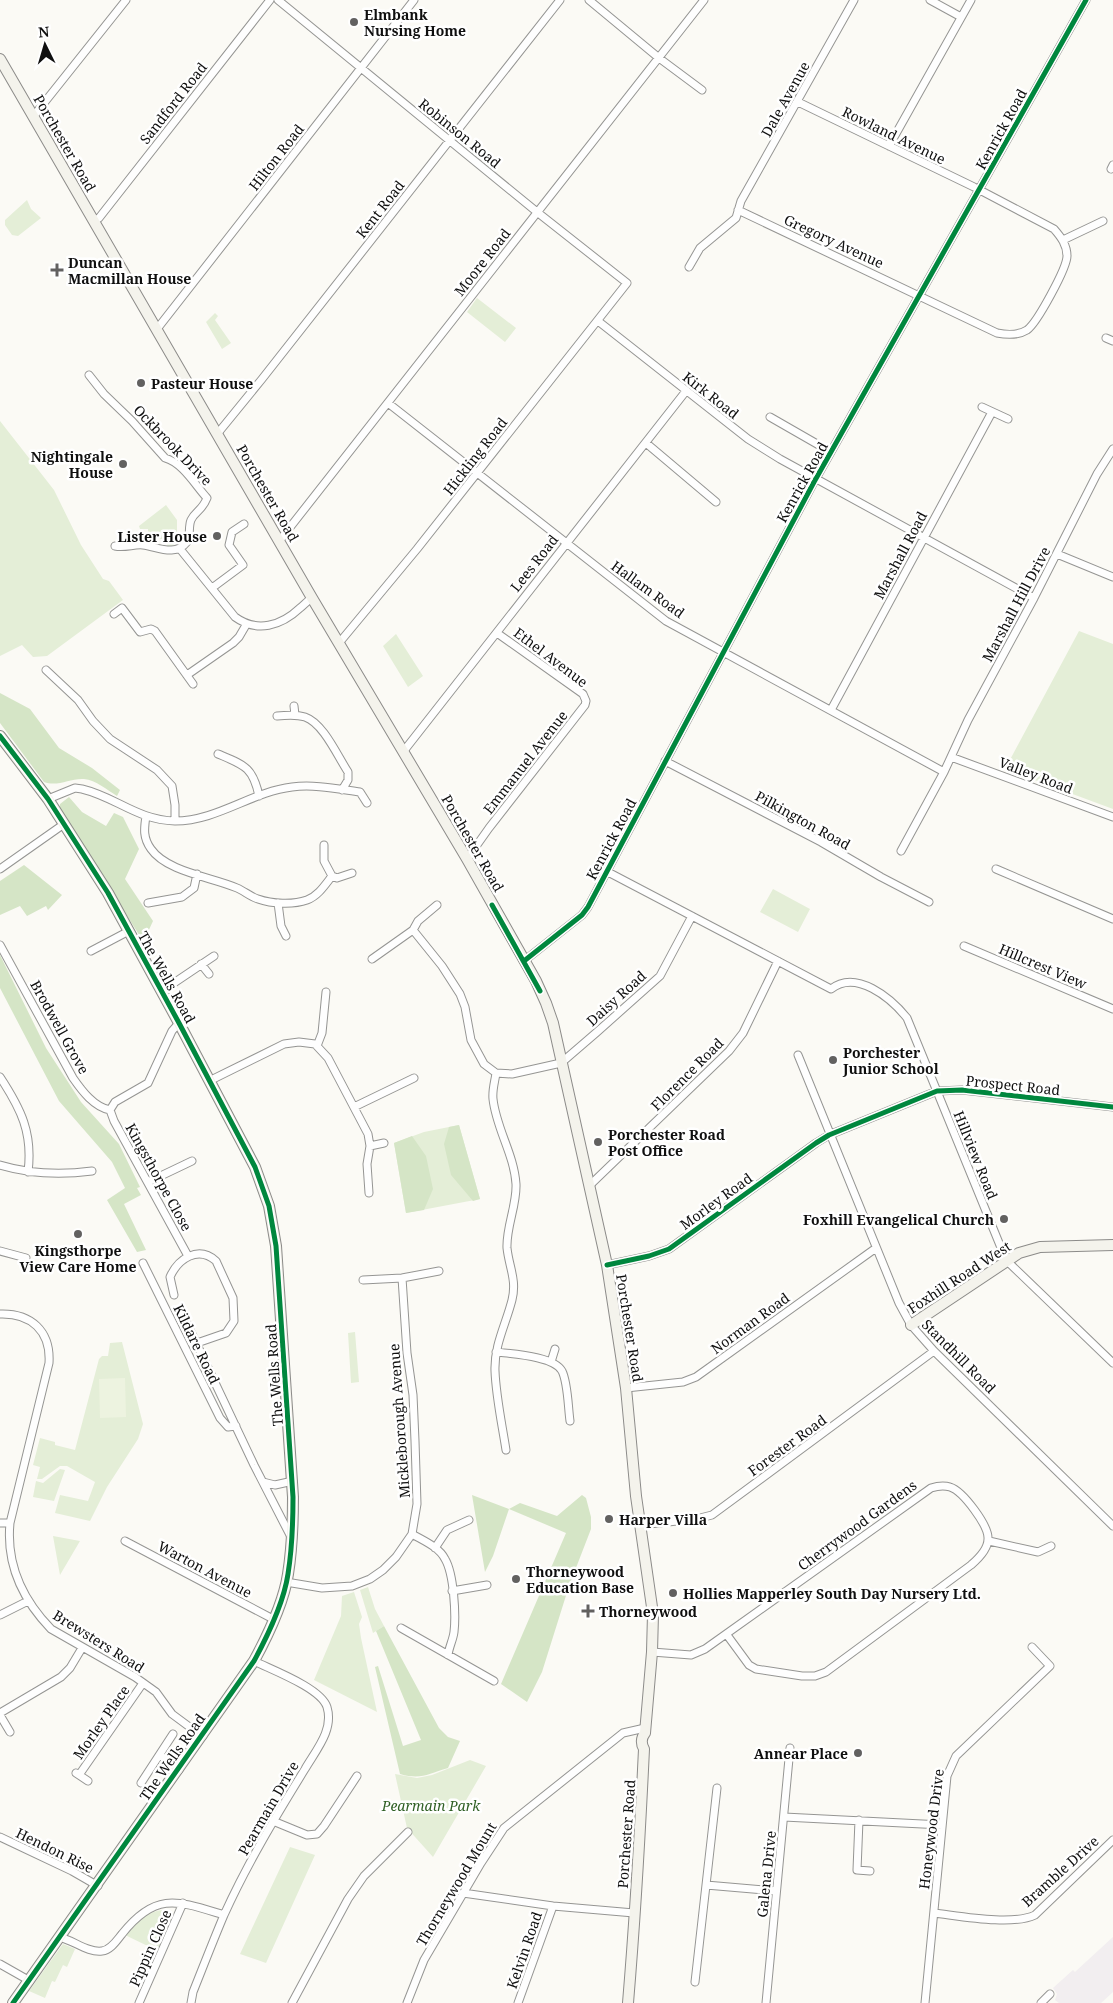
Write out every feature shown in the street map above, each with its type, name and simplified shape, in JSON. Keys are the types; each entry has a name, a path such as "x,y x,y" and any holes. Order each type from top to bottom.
{"street":[{"path":"34,118 126,0"},
{"name":"Sandford Road","path":"94,220 99,218 270,0"},
{"name":"Robinson Road","path":"278,0 537,212 627,283"},
{"name":"Hilton Road","path":"157,329 414,0"},
{"name":"Kent Road","path":"218,433 560,0"},
{"path":"589,0 659,58 702,90"},
{"name":"Moore Road","path":"280,540 704,0"},
{"name":"Dale Avenue","path":"689,267 700,248 736,218 738,210 854,0"},
{"path":"930,0 961,17"},
{"path":"890,146 971,0"},
{"name":"Kenrick Road","path":"524,961 582,915 816,479 1086,0"},
{"name":"Porchester Road","path":"0,59 312,598 372,695 403,752 467,859 536,981 551,1017 607,1265 626,1388 640,1525 652,1605 652,1652 645,1730 642,1736 642,1746 644,1749 628,2003"},
{"name":"Rowland Avenue","path":"798,102 980,190 1054,229 1063,240"},
{"name":"Gregory Avenue","path":"738,210 997,333 1004,334 1021,333 1028,329 1038,318 1066,262 1066,249 1063,240"},
{"path":"1063,240 1103,221"},
{"name":"Hickling Road","path":"339,643 477,473 627,283"},
{"name":"Kirk Road","path":"598,321 748,439 816,479 1034,598"},
{"name":"Ockbrook Drive","path":"90,375 97,391 132,420 165,458 172,460 187,474 207,498 203,508 190,521 189,539 180,549"},
{"name":"Lees Road","path":"403,752 686,391"},
{"name":"Hallam Road","path":"388,403 666,621 944,772"},
{"path":"982,407 1008,419"},
{"name":"Marshall Road","path":"831,710 992,412"},
{"name":"Kenrick Road","path":"770,417 831,452"},
{"path":"646,443 716,502"},
{"name":"Marshall Hill Drive","path":"901,851 944,772 968,720 1113,449"},
{"path":"212,588 243,565 229,545 232,532 244,524"},
{"path":"116,546 143,545 170,551 180,549 235,617 246,625 257,626 278,623 312,598"},
{"path":"1057,554 1113,576"},
{"path":"114,614 122,608 140,632 151,629 154,631 193,684"},
{"path":"187,676 233,643 246,625"},
{"name":"Ethel Avenue","path":"497,633 582,694 586,701 585,705"},
{"path":"46,670 78,700 93,721 110,738 157,770 172,786 175,821"},
{"name":"Emmanuel Avenue","path":"467,859 585,705"},
{"path":"294,706 295,715"},
{"path":"277,716 295,715 305,717 317,723 348,772 348,780 342,790"},
{"name":"The Wells Road","path":"0,736 48,799 129,931 255,1167 264,1190 274,1226 279,1270 293,1481 292,1538 286,1582 274,1619 254,1661 98,1886 59,1937 13,2003"},
{"path":"218,754 248,769 256,780 259,796"},
{"name":"Valley Road","path":"951,756 1113,817"},
{"name":"Pilkington Road","path":"665,761 929,902"},
{"path":"48,799 74,788 82,789 146,816 175,821 216,813 259,796 291,787 318,786 360,792 366,803"},
{"path":"146,816 144,838 151,850 166,862 238,888 258,899 278,903 306,900 312,897 332,876"},
{"path":"0,869 64,824"},
{"path":"324,845 324,861 332,876 337,878 352,873"},
{"path":"996,869 1113,919"},
{"name":"Hillview Road","path":"606,871 831,989 838,984 854,982 890,999 907,1018 1006,1260 1113,1364"},
{"path":"148,903 182,897 194,888 197,874"},
{"path":"278,903 281,926 286,936"},
{"path":"372,959 413,930 418,921 437,905"},
{"name":"Daisy Road","path":"561,1062 660,976 692,916"},
{"path":"413,930 442,966 460,994 465,1008 471,1040 484,1064 496,1073 512,1074 561,1062"},
{"path":"91,951 129,931"},
{"name":"Brodwell Grove","path":"0,945 73,1078 82,1090 98,1105 110,1110"},
{"name":"Hillcrest View","path":"964,946 1113,1009"},
{"path":"162,992 214,956"},
{"name":"Florence Road","path":"589,1186 729,1051 743,1033 778,961"},
{"path":"202,964 209,974"},
{"path":"317,1046 322,1033 326,992"},
{"path":"110,1110 115,1102 148,1083 172,1031 179,1023"},
{"path":"209,1081 284,1044 299,1042 317,1046 328,1058 368,1134 370,1146 366,1164 369,1192"},
{"name":"Standhill Road","path":"798,1055 829,1135 910,1325 934,1351 1113,1526"},
{"path":"496,1073 493,1096 494,1106 513,1165 516,1183 516,1198 507,1247 513,1273 514,1288 496,1352 495,1371 506,1450"},
{"path":"0,1077 17,1105 27,1133 30,1152 28,1172"},
{"path":"354,1107 414,1078"},
{"name":"Prospect Road","path":"829,1135 937,1091 962,1090 1113,1107"},
{"name":"Kingsthorpe Close","path":"110,1110 111,1117 188,1256"},
{"name":"Morley Road","path":"607,1265 649,1256 669,1249 829,1135"},
{"path":"370,1146 384,1143"},
{"path":"148,1182 192,1160"},
{"path":"0,1165 28,1172 72,1174 92,1170"},
{"name":"Foxhill Road West","path":"910,1325 1019,1253 1040,1247 1113,1245"},
{"name":"Norman Road","path":"626,1388 683,1382 696,1377 876,1248"},
{"path":"0,1251 26,1258"},
{"name":"Kildare Road","path":"174,1295 170,1277 178,1264 188,1256 203,1254 216,1261 233,1298 234,1320 229,1330 197,1344"},
{"name":"Kildare Road","path":"143,1263 220,1418 228,1427 236,1426"},
{"path":"363,1280 402,1278 439,1271"},
{"name":"Mickleborough Avenue","path":"286,1582 333,1589 352,1586 370,1579 383,1570 396,1557 412,1534 417,1504 415,1441 402,1278"},
{"name":"Kildare Road","path":"182,1313 292,1538"},
{"name":"Brewsters Road","path":"0,1314 19,1314 28,1319 44,1333 50,1352 49,1363 10,1523 9,1535 16,1577 28,1601 51,1628 156,1692 172,1714 203,1736"},
{"path":"551,1362 554,1349"},
{"name":"Forester Road","path":"640,1525 696,1519 712,1514 934,1351"},
{"path":"496,1352 551,1362 561,1370 564,1378 570,1421"},
{"path":"263,1482 275,1485 293,1481"},
{"name":"Cherrywood Gardens","path":"652,1652 691,1655 705,1649 931,1488 940,1485 950,1486 959,1491 985,1526 988,1541"},
{"path":"435,1548 447,1530 461,1526 469,1520"},
{"path":"0,1523 10,1523"},
{"path":"412,1534 435,1548 445,1558 450,1571 454,1632 448,1655"},
{"name":"Warton Avenue","path":"125,1541 274,1619"},
{"path":"727,1635 756,1670 815,1676 826,1672 972,1566 982,1554 988,1541 1038,1552 1051,1546"},
{"path":"452,1591 487,1585"},
{"path":"0,1616 28,1601"},
{"path":"401,1628 494,1681"},
{"name":"Honeywood Drive","path":"925,2003 947,1776 956,1756 1050,1666 1032,1647"},
{"path":"10,1732 0,1714 61,1677 70,1668 82,1648"},
{"name":"Pearmain Drive","path":"191,2003 193,1992 224,1915 273,1821 322,1740 330,1720 325,1701 309,1688 254,1661"},
{"name":"Morley Place","path":"88,1781 77,1774 143,1683"},
{"name":"Thorneywood Mount","path":"407,2003 424,1960 494,1841 511,1820 624,1733 629,1730 645,1730"},
{"path":"141,1783 173,1734"},
{"name":"Galena Drive","path":"766,2003 790,1748"},
{"path":"160,1755 179,1770"},
{"path":"273,1821 307,1835 317,1834 357,1776"},
{"path":"695,1982 717,1788"},
{"path":"784,1817 942,1824"},
{"path":"859,1820 857,1870 870,1871"},
{"path":"292,2003 348,1899 364,1876 408,1832"},
{"name":"Hendon Rise","path":"0,1837 72,1871 98,1886"},
{"name":"Bramble Drive","path":"934,1914 1009,1920 1028,1918 1035,1915 1113,1840"},
{"path":"706,1885 776,1891"},
{"path":"463,1893 634,1917"},
{"path":"59,1937 67,1938 92,1950 101,1951 110,1947 131,1922 150,1908 171,1902 183,1903 224,1915"},
{"name":"Pippin Close","path":"139,2003 183,1903"},
{"name":"Kelvin Road","path":"518,2003 553,1906"},
{"path":"0,1964 30,1981"},
{"path":"1041,2003 1050,1994"}],"shaded area":[{"path":"1113,1937 1113,1992 1101,2003 1059,2003 1055,2000 1057,1994 1053,1988 1073,1970 1075,1972"}],"green space":[{"path":"27,200 31,209 41,218 18,236 12,235 5,225 5,220"},
{"path":"477,298 516,328 505,342 467,312"},
{"path":"215,313 218,316 215,320 231,343 222,349 206,322"},
{"path":"0,421 54,490 81,545 103,579 109,581 123,600 47,656 33,657 22,645 0,656"},
{"path":"166,505 177,520 177,534 184,534 180,541 170,547 167,546 168,541 148,535 148,529 140,529 139,526"},
{"path":"1079,631 1113,644 1113,809 1005,769"},
{"path":"396,634 423,676 408,687 383,646"},
{"path":"0,693 30,709 59,748 92,768 120,790 117,796 97,783 84,779 54,784 44,782 0,723"},
{"path":"69,797 82,812 106,826 114,813 123,817 139,849 125,879 153,921 147,934 141,938 60,809 60,804"},
{"path":"24,865 62,895 48,910 46,906 27,916 20,906 0,915 0,881"},
{"path":"773,889 810,909 798,932 760,912"},
{"path":"0,955 46,1048 81,1102 119,1144 140,1187 137,1188 141,1195 124,1204 146,1250 137,1252 107,1200 125,1188 112,1162 59,1101 0,988"},
{"path":"459,1125 480,1199 406,1213 394,1143 424,1132"},
{"path":"459,1125 480,1199 473,1201 451,1175 444,1144 449,1127"},
{"path":"412,1136 426,1156 433,1189 424,1210 406,1213 394,1143"},
{"path":"355,1332 359,1382 351,1383 348,1333"},
{"path":"122,1342 143,1424 138,1439 107,1487 90,1521 55,1513 60,1495 88,1501 95,1482 67,1466 60,1466 42,1479 37,1479 40,1467 33,1465 40,1438 55,1442 55,1445 75,1450 99,1359 102,1356 108,1356 110,1343"},
{"path":"125,1378 126,1417 100,1418 99,1379"},
{"path":"60,1469 65,1470 54,1501 33,1497 36,1481 43,1483"},
{"path":"472,1495 509,1509 493,1556 485,1572"},
{"path":"582,1495 586,1498 591,1517 591,1529 569,1586 542,1672 527,1702 501,1684 566,1533 509,1509 520,1503 557,1516"},
{"path":"53,1536 80,1541 60,1575"},
{"path":"368,1587 375,1609 384,1626 373,1633 360,1590"},
{"path":"354,1592 362,1617 359,1624 361,1638 377,1712 314,1680 341,1616 342,1596"},
{"path":"384,1626 439,1728 448,1737 460,1741 448,1768 419,1776 400,1774 375,1667 378,1666 403,1746 421,1740 376,1631"},
{"name":"Pearmain Park","path":"470,1760 486,1766 433,1857 407,1828 395,1774 417,1778 432,1775"},
{"path":"290,1847 315,1855 266,1963 240,1954"},
{"path":"165,1910 171,1915 171,1920 166,1924 158,1951 125,1935 148,1915"},
{"path":"63,1944 75,1949 67,1967 63,1965 55,1982 52,1981 45,1998 29,1991"}],"cycle path":[{"path":"524,961 582,915 588,907 814,482 1086,0"},
{"path":"0,736 48,799 108,893 255,1167 269,1206 276,1246 293,1497 291,1546 286,1585 274,1619 254,1661 13,2003"},
{"path":"492,905 540,991"},
{"path":"607,1265 649,1256 669,1249 829,1135 937,1091 962,1090 1113,1107"}],"place":[{"name":"Elmbank Nursing Home","path":"354,22"},
{"name":"Duncan Macmillan House","path":"57,270"},
{"name":"Pasteur House","path":"141,383"},
{"name":"Nightingale House","path":"123,464"},
{"name":"Lister House","path":"217,536"},
{"name":"Porchester Junior School","path":"833,1060"},
{"name":"Porchester Road Post Office","path":"598,1142"},
{"name":"Foxhill Evangelical Church","path":"1004,1219"},
{"name":"Kingsthorpe View Care Home","path":"78,1234"},
{"name":"Harper Villa","path":"609,1519"},
{"name":"Thorneywood Education Base","path":"516,1579"},
{"name":"Hollies Mapperley South Day Nursery Ltd.","path":"673,1593"},
{"name":"Thorneywood","path":"588,1611"},
{"name":"Annear Place","path":"858,1753"}]}
